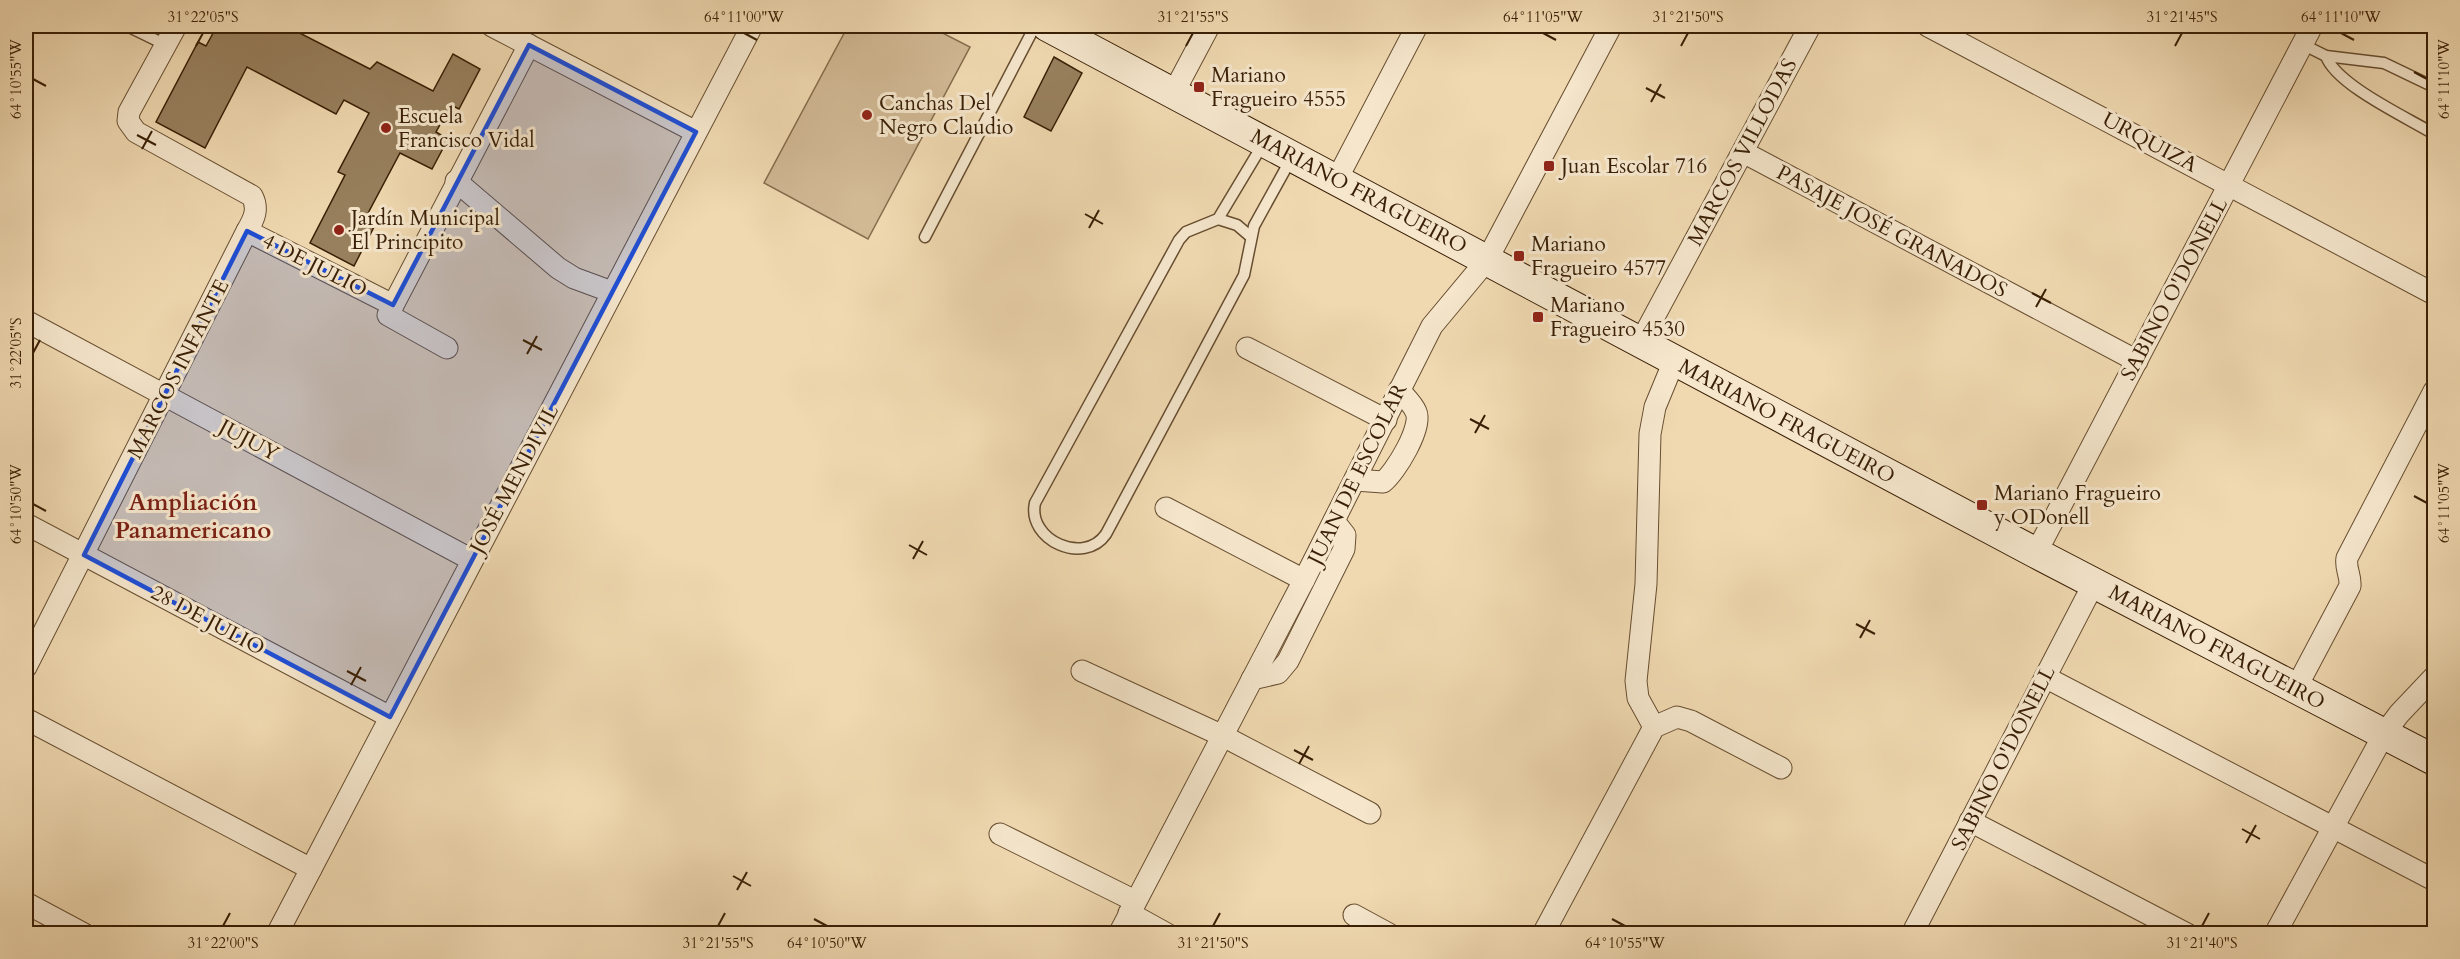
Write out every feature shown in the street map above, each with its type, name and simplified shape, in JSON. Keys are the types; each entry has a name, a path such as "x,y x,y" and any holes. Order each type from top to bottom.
{"main road":[{"name":"MARIANO FRAGUEIRO","path":"1047,26 2036,553 2434,760"}],"street":[{"path":"166,45 176,26"},
{"path":"492,26 696,132"},
{"name":"JOSÉ MENDIVIL","path":"277,933 752,26"},
{"path":"1174,92 1209,26"},
{"path":"1337,179 1417,26"},
{"name":"JUAN DE ESCOLAR","path":"1119,933 1304,580 1432,326 1486,260 1611,26"},
{"name":"MARCOS VILLODAS","path":"1640,343 1810,26"},
{"name":"URQUIZA","path":"1928,26 2434,294"},
{"name":"SABINO O'DONELL","path":"2036,553 2312,26"},
{"name":"4 DE JULIO","path":"166,45 129,112 128,121 136,132 252,196 256,204 256,213 247,231 393,305"},
{"path":"447,348 388,315 529,45"},
{"name":"PASAJE JOSÉ GRANADOS","path":"1743,152 2137,361"},
{"path":"456,181 558,268 574,278 612,292"},
{"name":"MARCOS INFANTE","path":"26,667 166,395 247,231"},
{"name":"JUJUY","path":"26,321 472,560"},
{"path":"1247,348 1386,420"},
{"path":"1654,727 1638,698 1636,681 1646,584 1650,434 1655,407 1674,361"},
{"path":"1355,480 1383,482 1392,475 1414,433 1419,422 1416,412 1399,390"},
{"path":"2296,688 2350,586 2345,567 2347,558 2434,391"},
{"path":"1166,508 1304,580"},
{"path":"1252,679 1278,673 1288,661 1344,549 1345,535 1334,521"},
{"name":"28 DE JULIO","path":"26,524 390,717"},
{"name":"SABINO O'DONELL","path":"1912,933 2094,583"},
{"path":"1082,670 1223,736 1370,813"},
{"path":"2045,677 2434,880"},
{"path":"2275,933 2332,825 2384,734 2434,677"},
{"path":"1543,933 1654,727 1677,717 1691,721 1781,768"},
{"path":"26,719 311,869"},
{"path":"1970,821 2187,933"},
{"path":"1000,834 1132,907 1167,933"},
{"path":"26,903 84,933"},
{"path":"1354,915 1389,933"}],"lane":[{"path":"127,26 166,45"},
{"path":"925,237 1035,26"},
{"path":"2302,45 2326,56 2384,63 2434,87"},
{"path":"2326,56 2329,63 2344,78 2434,134"},
{"path":"1265,141 1218,219 1186,232 1179,240 1035,503 1033,513 1036,523 1062,546 1078,550 1091,548 1100,543 1107,534 1244,275 1251,237 1293,156"},
{"path":"1218,219 1237,225 1251,237"}],"highlighted area":[{"path":"529,45 696,132 390,717 84,555 247,231 393,305"}],"shaded area":[{"name":"Canchas Del Negro Claudio","path":"848,26 929,26 970,47 868,239 764,183"}],"building":[{"path":"217,26 286,26 370,69 377,62 433,91 453,54 480,69 459,109 451,105 436,132 448,139 432,169 400,153 366,217 376,223 354,266 310,243 345,175 338,172 369,113 344,100 336,114 247,67 205,148 156,122 198,42 206,46"},
{"name":"Canchas Del Negro Claudio","path":"1054,57 1082,73 1051,131 1024,117"}],"place":[{"name":"Mariano Fragueiro 4555","path":"1199,87"},
{"name":"Canchas Del Negro Claudio","path":"867,115"},
{"name":"Escuela Francisco Vidal","path":"386,128"},
{"name":"Juan Escolar 716","path":"1549,166"},
{"name":"Jardín Municipal El Principito","path":"339,230"},
{"name":"Mariano Fragueiro 4577","path":"1519,256"},
{"name":"Mariano Fragueiro 4530","path":"1538,317"},
{"name":"Mariano Fragueiro y ODonell","path":"1982,505"}],"district":[{"name":"Ampliación Panamericano","path":"193,516"}]}
